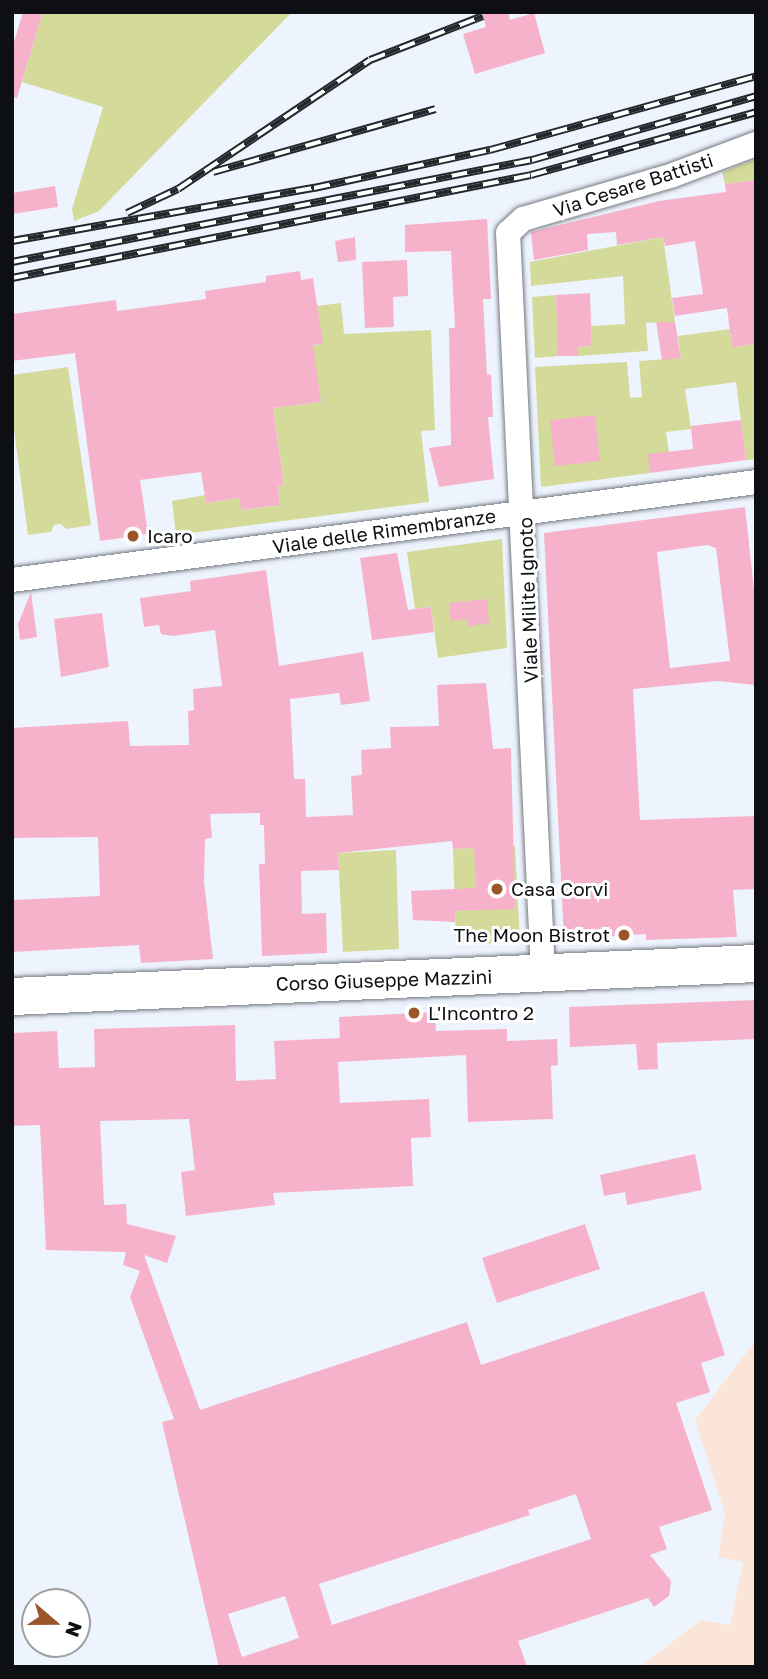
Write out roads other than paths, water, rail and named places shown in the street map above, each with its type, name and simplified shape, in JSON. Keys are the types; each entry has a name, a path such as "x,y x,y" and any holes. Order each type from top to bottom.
{"street":[{"name":"Via Cesare Battisti","path":"511,227 523,219 673,175 756,144"},
{"name":"Viale Milite Ignoto","path":"511,227 507,242 524,512 543,974"},
{"name":"Viale delle Rimembranze","path":"12,580 756,482"},
{"name":"Corso Giuseppe Mazzini","path":"12,996 756,963"}],"railway":[{"path":"127,213 178,189 370,60 483,16"},
{"path":"12,241 314,188 490,150 756,76"},
{"path":"12,262 532,160 756,96"},
{"path":"213,172 435,109"},
{"path":"12,278 531,175 756,112"}],"place":[{"name":"Icaro","path":"133,536"},
{"name":"Casa Corvi","path":"497,889"},
{"name":"The Moon Bistrot","path":"624,935"},
{"name":"L'Incontro 2","path":"414,1013"}]}
